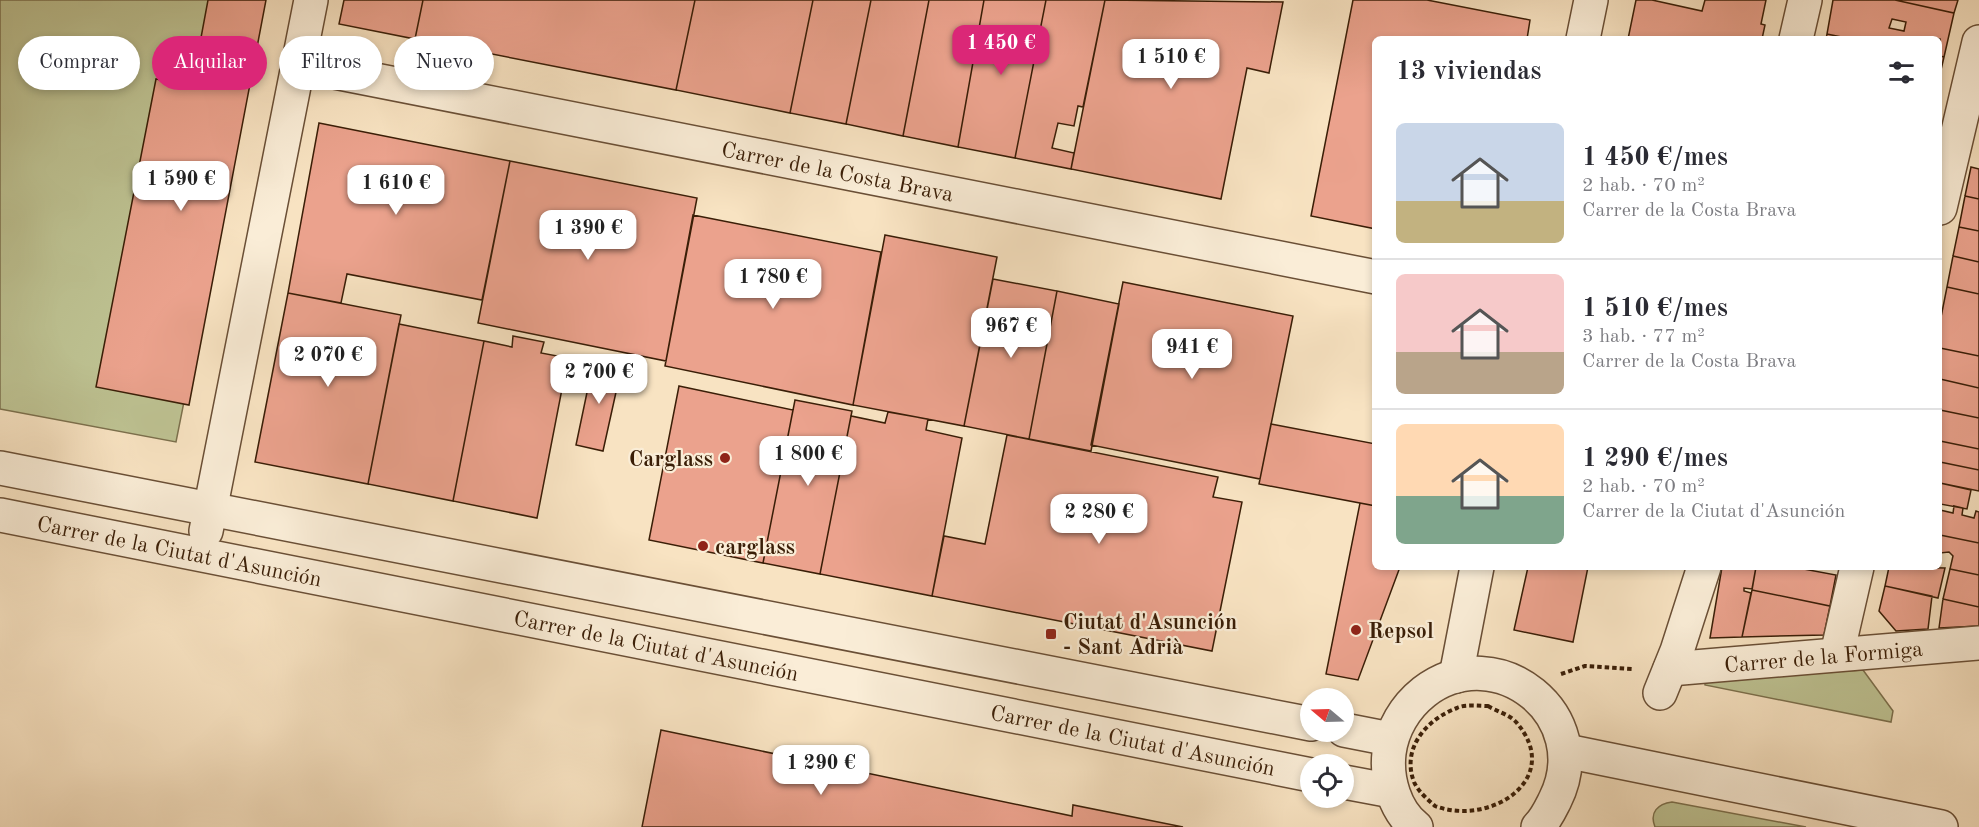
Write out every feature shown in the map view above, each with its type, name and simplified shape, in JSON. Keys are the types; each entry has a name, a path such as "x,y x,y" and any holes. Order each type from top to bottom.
{"street":[{"path":"304,36 311,0"},
{"path":"1584,36 1591,0"},
{"path":"1797,36 1805,0"},
{"path":"1942,200 1979,42"},
{"name":"Carrer de la Costa Brava","path":"382,80 1372,276"},
{"path":"205,556 217,467 294,90"},
{"name":"Carrer de la Ciutat d'Asunción","path":"0,468 1300,722"},
{"name":"Carrer de la Ciutat d'Asunción","path":"0,515 1300,773"},
{"path":"1456,675 1476,570"},
{"path":"1665,681 1703,570"},
{"path":"1837,654 1856,570"},
{"name":"Carrer de la Formiga","path":"1665,681 1837,654 1979,643"},
{"path":"1416,827 1411,823 1401,779 1388,772 1390,739 1410,703 1438,682 1456,675 1500,676 1528,690 1554,718 1566,751 1564,781 1547,825"},
{"path":"1354,732 1390,739"},
{"path":"1566,751 1941,827"},
{"path":"1354,781 1401,779"}],"path":[{"path":"1551,677 1585,666 1651,671 1665,681"},
{"path":"1401,779 1416,737 1432,722 1458,707 1488,706 1515,721 1531,746 1532,774 1525,791"}],"green space":[{"path":"0,0 264,0 257,36 152,36 152,90 246,90 176,442 0,409"},
{"path":"1863,670 1893,711 1891,722 1705,685 1705,679"},
{"path":"1672,802 1806,827 1655,827 1653,817 1656,810"}],"building":[{"path":"208,0 266,0 259,36 201,36"},
{"path":"344,0 423,0 416,36 400,36 339,24"},
{"path":"423,0 695,0 676,90 494,54 494,36 416,36"},
{"path":"695,0 813,0 790,113 676,90"},
{"path":"813,0 871,0 846,124 790,113"},
{"path":"871,0 929,0 903,136 846,124"},
{"path":"929,0 984,0 958,147 903,136"},
{"path":"984,0 1046,0 1015,158 958,147"},
{"path":"1046,0 1105,0 1083,107 1078,106 1074,126 1058,123 1052,148 1074,153 1071,169 1015,158"},
{"path":"1105,0 1283,2 1269,73 1247,68 1221,199 1071,169"},
{"path":"1353,0 1427,0 1530,20 1527,36 1372,36 1372,228 1311,216"},
{"path":"1636,0 1652,0 1702,11 1705,0 1766,0 1761,24 1765,25 1763,36 1629,36"},
{"path":"1833,0 1895,0 1954,13 1944,57 1942,56 1942,36 1837,36 1827,34","holes":["1892,19 1906,22 1904,31 1889,28"]},
{"path":"1895,0 1958,0 1954,13"},
{"path":"154,90 249,90 189,405 96,387"},
{"path":"319,123 510,161 482,300 347,274 341,303 288,293"},
{"path":"510,161 697,198 666,361 478,323"},
{"path":"1971,167 1979,169 1979,199 1965,196"},
{"path":"1965,196 1979,199 1979,231 1959,227"},
{"path":"693,215 881,252 853,405 665,366"},
{"path":"1959,227 1979,231 1979,262 1953,256"},
{"path":"885,235 997,257 964,426 853,405"},
{"path":"1953,256 1979,262 1979,294 1947,287"},
{"path":"993,279 1057,291 1029,439 964,426"},
{"path":"1123,282 1293,316 1260,479 1091,445"},
{"path":"1947,287 1979,294 1979,356 1942,348 1942,312"},
{"path":"1057,291 1119,304 1091,451 1029,439"},
{"path":"288,293 401,315 368,484 255,462"},
{"path":"399,324 484,341 453,501 368,484"},
{"path":"513,336 544,342 541,353 568,358 537,518 453,501 484,341 512,347"},
{"path":"1942,348 1979,356 1979,388 1942,379"},
{"path":"594,359 622,365 603,451 576,445"},
{"path":"1942,379 1979,388 1979,418 1942,410"},
{"name":"Carglass","path":"679,386 793,410 763,563 649,540"},
{"path":"795,400 852,411 820,574 763,563"},
{"path":"1942,410 1979,418 1979,449 1942,441"},
{"path":"888,412 928,419 926,430 962,438 932,596 820,574 851,416 885,423"},
{"path":"1271,424 1372,443 1372,505 1259,484"},
{"path":"1007,435 1218,477 1213,497 1242,502 1212,651 932,596 944,536 985,544"},
{"path":"1942,441 1979,449 1979,470 1942,462"},
{"path":"1942,462 1979,470 1979,491 1942,483"},
{"path":"1942,483 1971,490 1967,509 1942,504"},
{"name":"Repsol","path":"1360,503 1372,505 1372,570 1399,570 1358,680 1326,674"},
{"path":"1954,506 1963,508 1962,515 1974,518 1976,511 1979,512 1979,543 1942,535 1942,510 1953,513"},
{"path":"1942,535 1979,543 1979,575 1950,569 1953,556 1949,552 1942,553"},
{"path":"1945,568 1938,598 1885,586 1888,570 1942,570"},
{"path":"1950,569 1979,575 1979,607 1943,599"},
{"path":"1527,570 1587,570 1573,642 1514,630"},
{"path":"1721,570 1755,570 1752,589 1744,588 1744,591 1751,593 1742,637 1710,638"},
{"path":"1755,570 1809,570 1836,575 1830,606 1752,590"},
{"path":"1885,586 1932,596 1928,629 1896,631 1879,611"},
{"path":"1752,590 1830,606 1824,635 1742,637"},
{"path":"1943,599 1979,607 1979,626 1939,628"},
{"path":"661,730 1072,816 1073,805 1183,827 642,827"}],"place":[{"name":"Carglass","path":"725,458"},
{"name":"carglass","path":"703,546"},
{"name":"Repsol","path":"1356,630"},
{"name":"Ciutat d'Asunción - Sant Adrià","path":"1051,634"}]}
